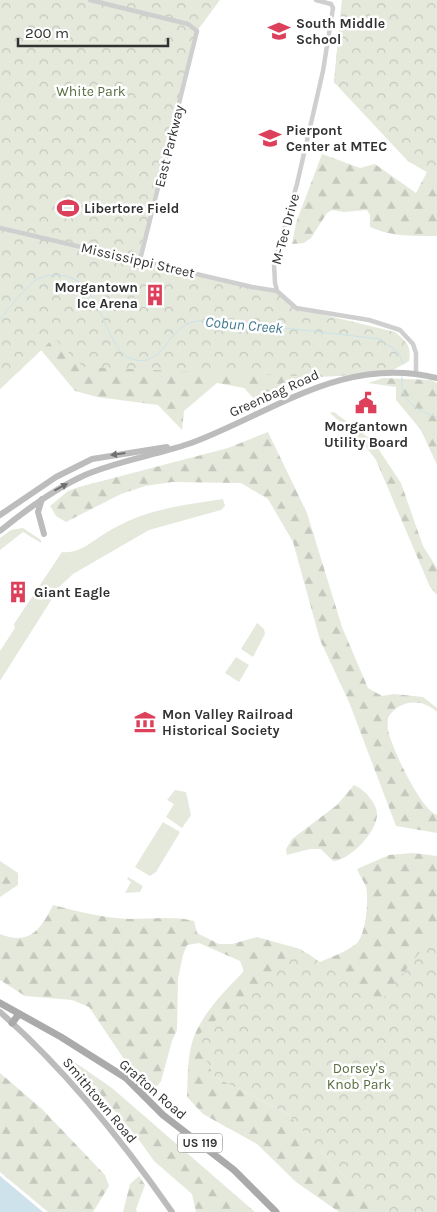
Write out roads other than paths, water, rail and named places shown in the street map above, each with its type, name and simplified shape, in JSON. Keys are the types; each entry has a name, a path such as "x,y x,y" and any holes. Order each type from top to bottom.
{"main road":[{"name":"Greenbag Road","path":"0,530 43,498 86,475 183,445 330,382 367,374 416,374 437,378"},
{"name":"Greenbag Road","path":"0,515 49,481 92,459 183,445"},
{"path":"43,498 38,512 44,534"},
{"name":"Grafton Road","path":"0,1003 61,1037 126,1078 163,1116 228,1164 276,1212"},
{"name":"Smithtown Road","path":"0,1012 62,1073 118,1139 172,1212"},
{"path":"12,1023 19,1014"}],"street":[{"path":"90,0 116,6 115,0"},
{"name":"M-Tec Drive","path":"277,291 274,264 297,184 328,44 333,8 331,4 316,0"},
{"name":"East Parkway","path":"116,6 188,24 197,31 140,260"},
{"name":"Mississippi Street","path":"0,228 277,291"},
{"path":"277,291 296,308 369,320 400,330 413,344 416,353 416,374"}],"water":[{"path":"0,1176 43,1212 0,1212"}],"waterway":[{"name":"Cobun Creek","path":"0,319 21,294 36,280 58,275 73,279 85,288 94,300 116,344 124,354 135,360 144,361 157,355 176,332 187,324 197,321 223,321 380,339 399,353 403,364"},
{"name":"Cobun Creek","path":"402,377 403,393 406,399 416,408 437,417"}],"place":[{"name":"South Middle School","path":"279,31"},
{"name":"Pierpont Center at MTEC","path":"270,138"},
{"name":"Libertore Field","path":"68,208"},
{"name":"Morgantown Ice Arena","path":"155,295"},
{"name":"Morgantown Utility Board","path":"366,403"},
{"name":"Giant Eagle","path":"18,592"},
{"name":"Mon Valley Railroad Historical Society","path":"145,722"}],"park label":[{"name":"White Park","path":"91,91"},
{"name":"Dorsey's Knob Park","path":"359,1076"}]}
